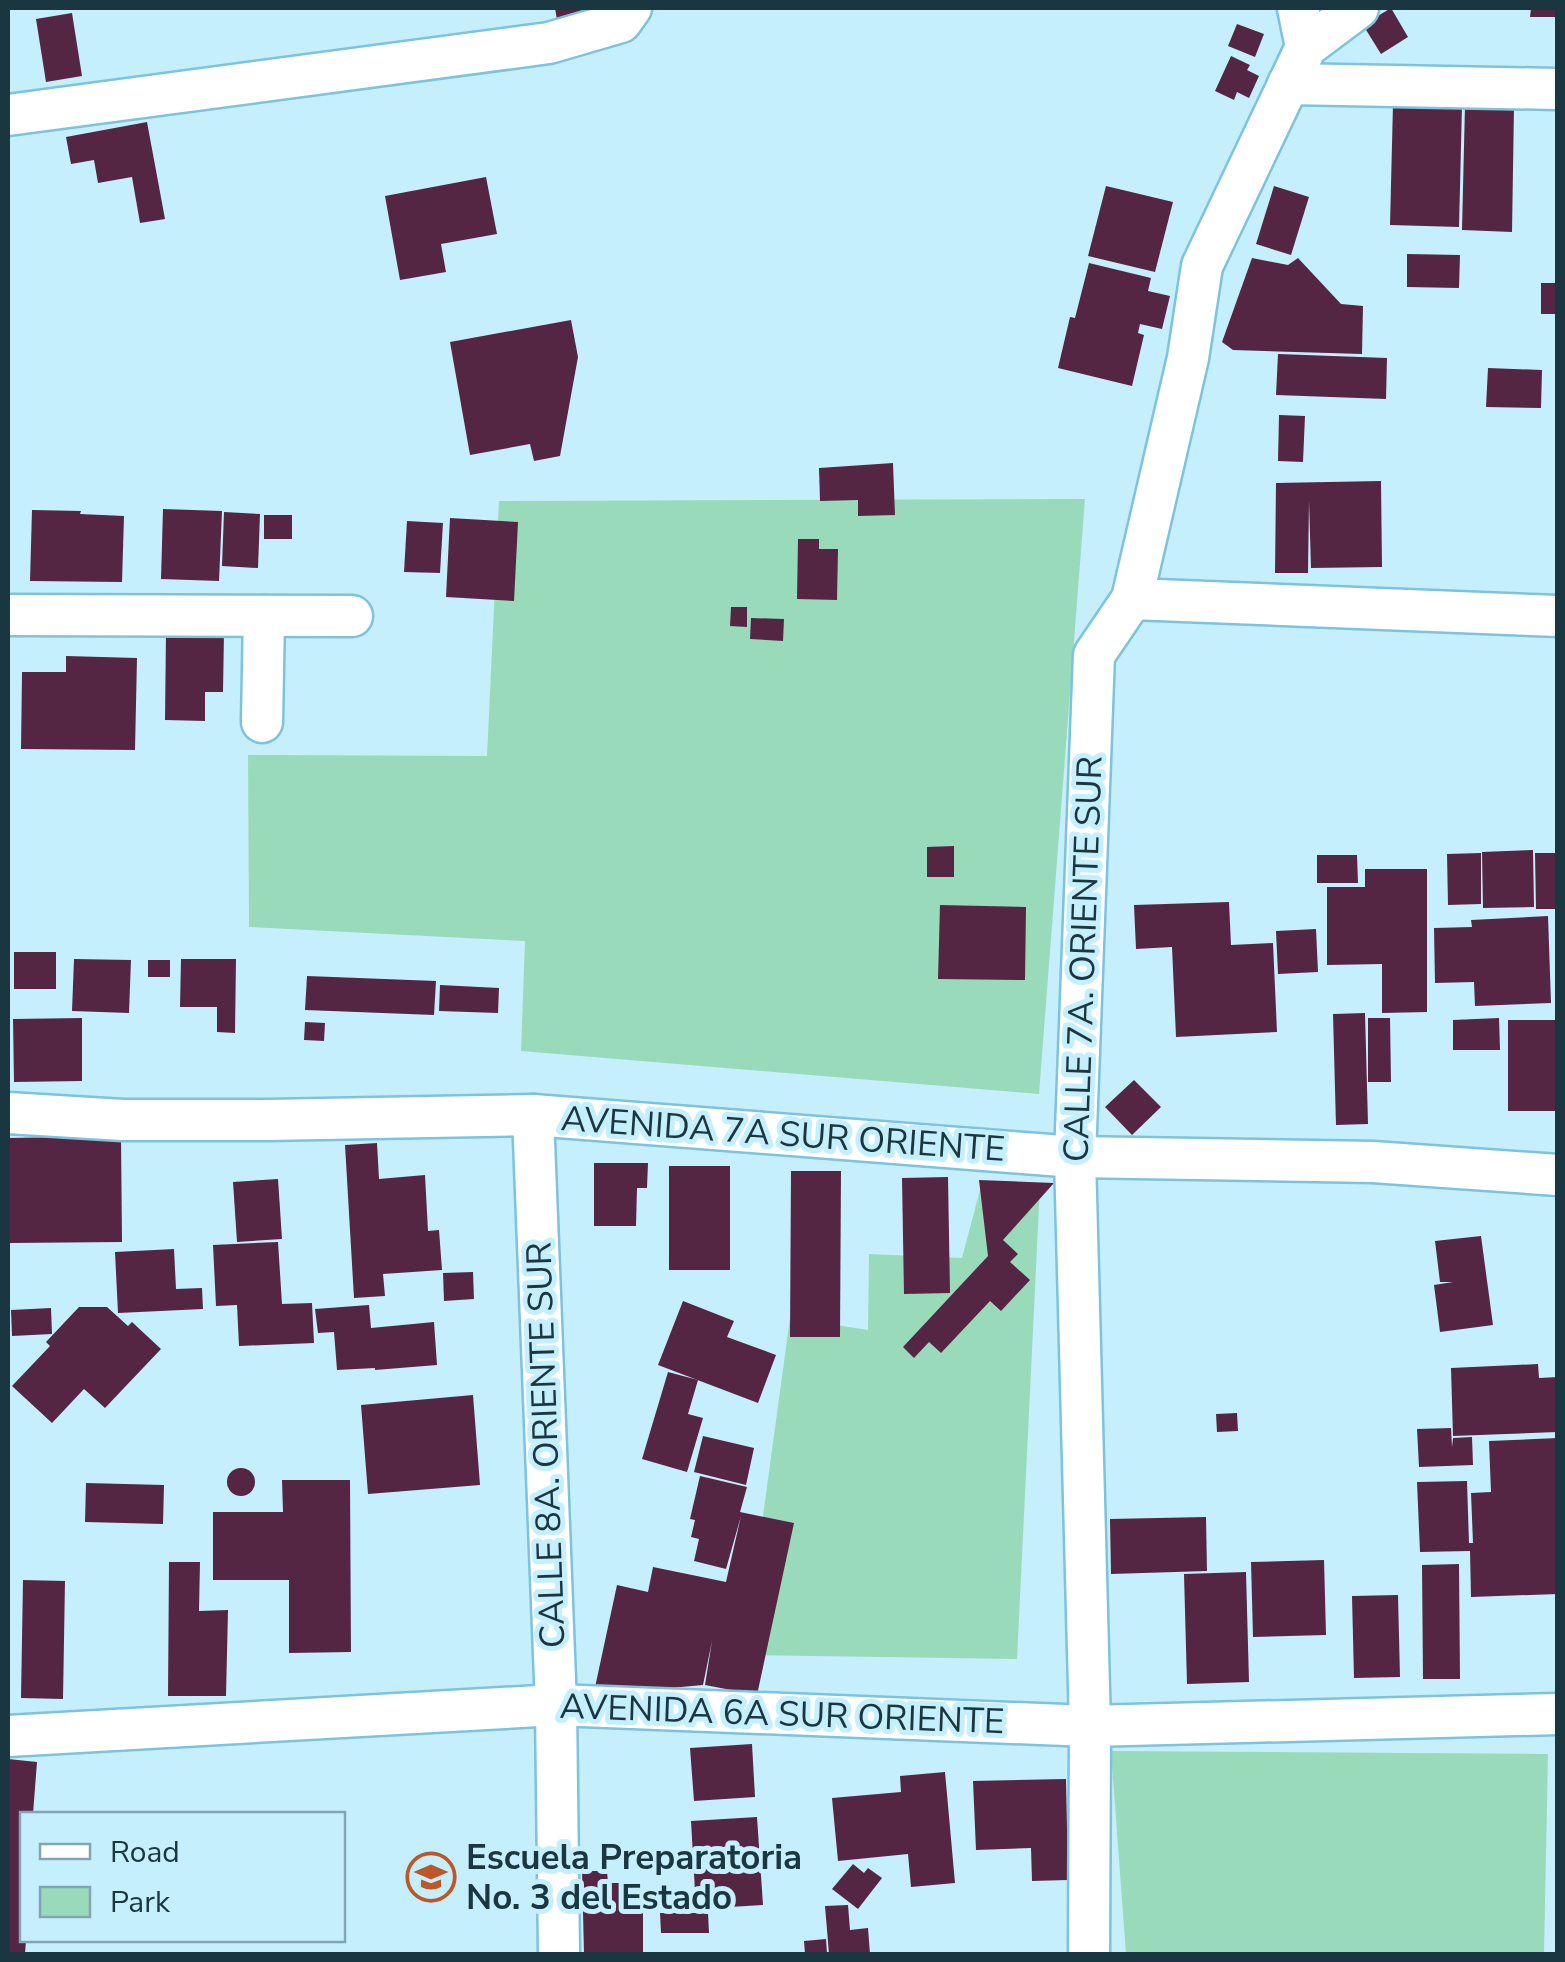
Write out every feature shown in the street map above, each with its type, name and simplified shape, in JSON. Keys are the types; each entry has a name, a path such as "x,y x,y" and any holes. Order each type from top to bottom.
{"street":[{"path":"8,115 549,43 621,22 630,8"},
{"path":"1298,8 1306,47 1358,8"},
{"name":"CALLE 7A. ORIENTE SUR","path":"1088,1954 1090,1726 1075,1157 1094,655 1132,598 1188,358 1202,266 1306,47"},
{"path":"1288,84 1558,89"},
{"path":"1132,598 1558,616"},
{"path":"8,615 352,616"},
{"path":"262,722 264,616"},
{"name":"AVENIDA 7A SUR ORIENTE","path":"8,1113 123,1120 533,1115 1075,1157 1373,1162 1558,1174"},
{"name":"CALLE 8A. ORIENTE SUR","path":"533,1115 556,1705 559,1954"},
{"name":"AVENIDA 6A SUR ORIENTE","path":"8,1736 556,1705 1090,1726 1558,1714"}],"green space":[{"path":"1085,499 1039,1094 521,1051 525,941 249,927 248,755 487,756 499,501"},
{"path":"1040,1186 1017,1659 744,1655 790,1318 868,1330 869,1254 962,1258 980,1190"},
{"path":"1111,1751 1548,1754 1544,1954 1126,1954"}],"building":[{"path":"555,8 618,8 557,20"},
{"path":"1391,8 1408,37 1381,54 1363,25"},
{"path":"1531,8 1558,8 1558,17 1530,17"},
{"path":"72,13 82,76 46,82 36,19"},
{"path":"1237,24 1264,34 1255,57 1228,46"},
{"path":"1231,56 1250,65 1247,70 1259,76 1249,98 1237,92 1234,100 1215,91"},
{"path":"1393,104 1462,105 1459,227 1390,225"},
{"path":"1465,105 1514,106 1512,232 1462,230"},
{"path":"147,122 165,219 140,223 132,177 98,183 94,160 71,164 66,137"},
{"path":"486,177 497,234 441,244 446,272 400,280 385,196"},
{"path":"1106,186 1173,202 1155,272 1088,256"},
{"path":"1274,186 1309,197 1291,255 1256,244"},
{"path":"1407,254 1460,255 1459,288 1407,287"},
{"path":"1252,258 1288,265 1298,258 1341,304 1363,306 1362,354 1233,350 1222,342"},
{"path":"1089,263 1151,278 1148,291 1170,296 1162,329 1140,324 1138,333 1144,335 1132,386 1058,368"},
{"path":"1541,283 1558,283 1558,314 1541,314"},
{"path":"571,320 578,357 560,456 534,461 530,444 470,455 450,342"},
{"path":"1278,354 1387,358 1386,399 1276,395"},
{"path":"1488,368 1542,370 1541,408 1486,407"},
{"path":"1279,415 1305,416 1303,462 1278,461"},
{"path":"893,463 895,515 858,516 858,500 820,501 819,468"},
{"path":"1381,481 1382,567 1311,568 1309,501 1308,573 1275,573 1276,483"},
{"path":"163,509 222,511 219,581 161,579"},
{"path":"32,510 124,516 122,582 30,581"},
{"path":"224,512 260,514 258,568 222,566"},
{"path":"264,515 292,515 292,539 264,539"},
{"path":"450,518 518,522 514,601 446,597"},
{"path":"407,521 443,523 440,573 404,572"},
{"path":"798,539 819,539 819,549 838,549 837,600 797,599"},
{"path":"731,607 747,607 747,627 730,626"},
{"path":"751,618 784,619 783,641 750,639"},
{"path":"166,632 224,632 223,692 205,692 205,721 165,720"},
{"path":"66,656 137,658 135,750 21,749 22,672 66,672"},
{"path":"954,846 954,877 927,877 927,847"},
{"path":"1533,850 1534,907 1483,908 1482,852"},
{"path":"1481,853 1481,904 1448,905 1447,854"},
{"path":"1535,853 1558,853 1558,909 1536,909"},
{"path":"1317,855 1357,855 1358,883 1317,883"},
{"path":"1365,869 1427,869 1427,1012 1382,1013 1382,964 1327,965 1327,887 1365,887"},
{"path":"1229,902 1231,945 1273,943 1277,1032 1176,1037 1172,947 1136,949 1134,905"},
{"path":"940,905 1026,907 1025,980 938,979"},
{"path":"1548,916 1551,1003 1475,1006 1474,982 1435,983 1434,928 1472,927 1471,920"},
{"path":"1316,929 1318,972 1278,974 1276,931"},
{"path":"14,952 56,952 56,989 14,989"},
{"path":"74,959 131,960 129,1013 72,1011"},
{"path":"181,959 236,959 235,1033 217,1032 217,1007 180,1007"},
{"path":"148,960 170,960 170,977 148,977"},
{"path":"307,976 436,981 434,1015 305,1010"},
{"path":"440,985 499,988 498,1013 439,1011"},
{"path":"1365,1013 1368,1124 1336,1125 1333,1014"},
{"path":"82,1018 82,1081 14,1082 13,1019"},
{"path":"1368,1018 1390,1018 1391,1082 1368,1082"},
{"path":"1499,1018 1500,1050 1453,1050 1453,1020"},
{"path":"1508,1020 1558,1020 1558,1111 1508,1111"},
{"path":"305,1022 325,1023 324,1041 304,1040"},
{"path":"1134,1080 1161,1107 1132,1135 1105,1107"},
{"path":"121,1136 122,1242 10,1243 8,1138"},
{"path":"377,1143 379,1179 425,1175 428,1231 439,1230 442,1270 383,1274 385,1296 354,1298 345,1145"},
{"path":"594,1163 648,1163 647,1188 637,1188 636,1226 594,1226"},
{"path":"669,1166 730,1166 730,1270 669,1270"},
{"path":"791,1171 841,1171 840,1337 790,1337"},
{"path":"948,1177 950,1293 904,1294 902,1178"},
{"path":"278,1179 282,1239 237,1242 233,1182"},
{"path":"979,1180 1054,1183 1003,1240 1018,1254 1010,1262 1030,1280 1001,1311 990,1301 941,1353 929,1342 914,1358 903,1347 988,1256"},
{"path":"1481,1236 1493,1325 1440,1332 1434,1285 1453,1282 1440,1282 1435,1241"},
{"path":"278,1242 282,1304 312,1303 314,1343 239,1346 237,1305 216,1306 213,1245"},
{"path":"174,1249 176,1289 202,1288 203,1309 118,1313 115,1252"},
{"path":"473,1272 474,1299 444,1301 443,1273"},
{"path":"683,1301 734,1321 727,1337 776,1355 758,1403 658,1365"},
{"path":"369,1305 371,1328 434,1322 437,1365 337,1370 334,1332 318,1333 315,1309"},
{"path":"79,1307 107,1307 128,1326 132,1322 161,1349 105,1408 84,1389 52,1423 12,1386 50,1346 46,1342"},
{"path":"51,1308 52,1334 12,1336 11,1310"},
{"path":"1538,1364 1539,1378 1558,1377 1558,1432 1453,1436 1451,1368"},
{"path":"668,1372 698,1380 688,1414 703,1418 687,1472 642,1459"},
{"path":"473,1395 480,1485 368,1494 361,1405"},
{"path":"1237,1413 1238,1431 1217,1432 1216,1414"},
{"path":"1451,1428 1452,1447 1453,1438 1472,1437 1473,1465 1419,1467 1417,1429"},
{"path":"703,1436 754,1448 746,1485 694,1472"},
{"path":"1558,1438 1558,1594 1471,1597 1470,1551 1420,1552 1417,1482 1467,1481 1469,1543 1473,1543 1471,1493 1491,1492 1489,1441"},
{"path":"241,1468 251,1472 255,1482 251,1492 241,1496 231,1492 227,1482 231,1472"},
{"path":"700,1476 747,1487 740,1512 794,1523 757,1695 705,1685 712,1641 703,1685 594,1692 617,1585 648,1592 653,1567 726,1582 741,1516 726,1569 694,1561 699,1539 691,1537 695,1520 690,1519"},
{"path":"282,1480 350,1480 351,1652 289,1653 289,1580 213,1580 213,1512 283,1512"},
{"path":"86,1483 164,1485 163,1524 85,1522"},
{"path":"1206,1517 1207,1571 1111,1574 1110,1519"},
{"path":"1324,1560 1326,1635 1253,1637 1251,1562"},
{"path":"169,1562 200,1562 199,1611 228,1610 226,1696 168,1696"},
{"path":"1459,1564 1460,1679 1423,1679 1422,1565"},
{"path":"1246,1572 1249,1682 1187,1684 1184,1574"},
{"path":"23,1580 65,1581 63,1699 21,1698"},
{"path":"1398,1595 1400,1677 1354,1678 1352,1596"},
{"path":"752,1744 755,1797 694,1801 690,1748"},
{"path":"8,1759 37,1762 33,1812 20,1812 20,1942 26,1942 25,1954 8,1954"},
{"path":"945,1772 955,1883 911,1887 908,1854 838,1861 832,1798 901,1792 900,1776"},
{"path":"1066,1779 1068,1880 1032,1881 1031,1848 976,1850 973,1781"},
{"path":"757,1817 763,1905 696,1909 691,1821"},
{"path":"853,1864 864,1873 868,1868 882,1878 858,1909 832,1889"},
{"path":"582,1871 607,1871 608,1883 630,1883 630,1910 643,1909 643,1954 584,1954"},
{"path":"848,1905 850,1930 868,1928 870,1954 829,1954 825,1906"},
{"path":"660,1913 708,1913 709,1933 661,1933"},
{"path":"826,1939 827,1954 805,1954 804,1941"}],"place":[{"name":"Escuela Preparatoria No. 3 del Estado","path":"431,1877"}]}
